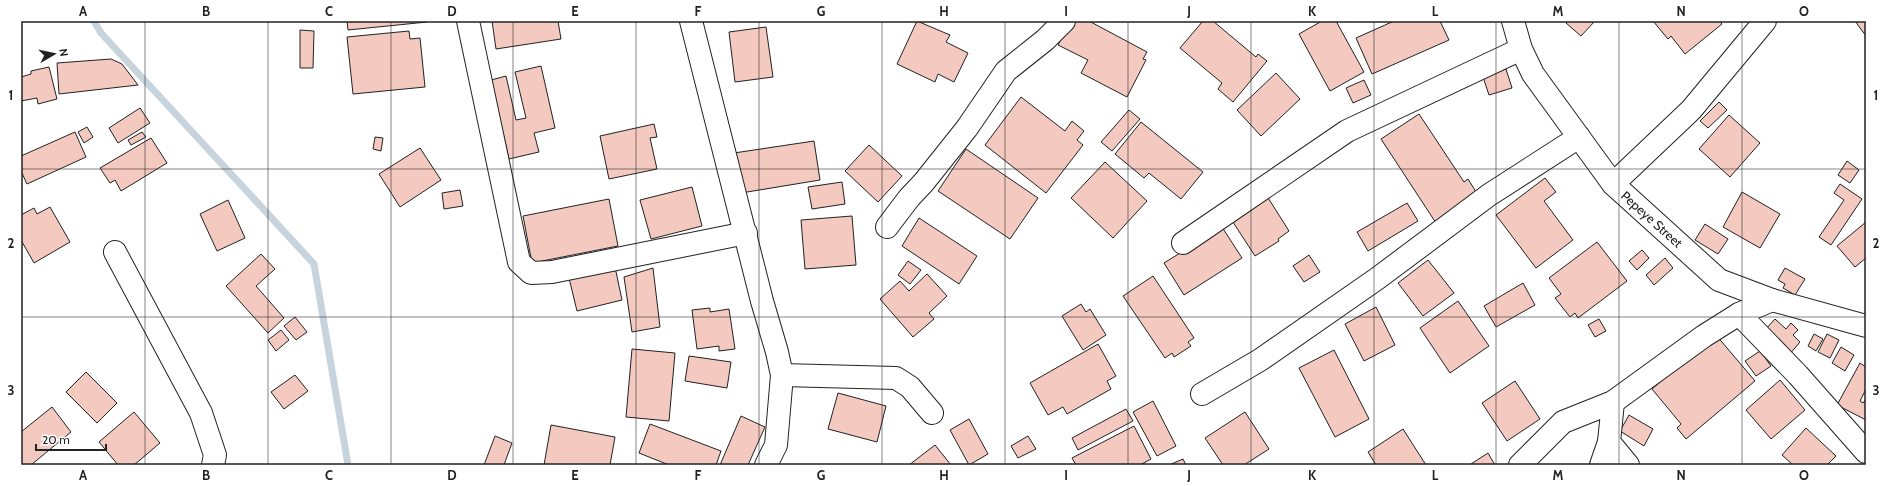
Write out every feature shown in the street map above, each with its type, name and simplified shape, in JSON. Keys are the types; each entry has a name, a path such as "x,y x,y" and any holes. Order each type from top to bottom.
{"street":[{"path":"468,21 519,262 531,273 552,272 746,233"},
{"path":"691,21 782,375 776,445 766,465"},
{"path":"887,228 909,198 924,182 967,128 1006,71 1045,40 1064,21"},
{"name":"Pepeye Street","path":"1513,21 1521,49 1533,74 1613,184 1719,280 1772,300 1866,326"},
{"path":"1613,184 1690,110 1765,21"},
{"path":"1183,243 1347,131 1521,49"},
{"path":"1202,394 1260,360 1378,278 1489,195 1579,137"},
{"path":"115,252 201,413 215,455 213,465"},
{"path":"1520,465 1563,422 1613,402 1704,336 1739,314 1772,300"},
{"path":"1739,314 1798,375 1866,452"},
{"path":"782,375 896,378 910,387 932,413"},
{"path":"1601,465 1609,442 1613,402"},
{"path":"1609,442 1628,465"}],"building":[{"path":"347,21 427,21 427,22 348,30"},
{"path":"492,21 558,21 561,39 496,49"},
{"path":"917,21 950,35 946,42 968,53 954,82 938,74 935,82 897,64"},
{"path":"1071,21 1089,21 1147,52 1143,59 1146,60 1127,97 1081,73 1088,60 1058,45"},
{"path":"1203,21 1213,21 1256,57 1258,54 1267,61 1233,102 1218,89 1222,83 1180,48"},
{"path":"1322,21 1336,21 1364,72 1330,91 1299,34"},
{"path":"1394,21 1440,21 1449,40 1372,74 1356,38"},
{"path":"1568,21 1595,21 1581,36 1566,23"},
{"path":"1653,21 1719,21 1722,24 1685,54 1671,36 1668,39"},
{"path":"1855,21 1866,21 1866,36"},
{"path":"766,27 773,77 735,82 729,32"},
{"path":"300,30 314,31 313,68 300,68"},
{"path":"409,31 410,39 420,38 425,87 353,94 347,37"},
{"path":"111,59 122,64 138,85 59,94 57,63"},
{"path":"541,66 555,128 534,133 539,152 509,159 491,80 506,76 516,120 526,118 515,72"},
{"path":"49,67 57,99 38,104 37,98 21,101 21,77 31,74 31,71"},
{"path":"1506,69 1512,88 1489,95 1483,77"},
{"path":"1276,73 1300,99 1261,136 1237,110"},
{"path":"1364,80 1371,95 1353,103 1346,88"},
{"path":"1021,97 1065,131 1072,121 1084,131 1077,140 1083,145 1046,193 985,145"},
{"path":"1719,102 1727,110 1708,128 1700,121"},
{"path":"140,108 150,123 118,143 109,128"},
{"path":"1129,110 1140,119 1112,151 1101,142"},
{"path":"1419,114 1464,182 1468,179 1478,195 1436,223 1381,139"},
{"path":"1729,115 1760,143 1730,177 1699,149"},
{"path":"1141,122 1203,172 1181,199 1149,173 1144,178 1115,154"},
{"path":"654,124 657,137 650,138 657,169 609,179 600,136"},
{"path":"87,127 93,137 84,143 78,132"},
{"path":"75,132 86,157 27,184 21,171 21,156"},
{"path":"142,132 146,137 131,145 128,140"},
{"path":"375,137 383,138 381,151 373,149"},
{"path":"151,138 167,163 121,191 115,180 110,183 100,168"},
{"path":"814,141 820,180 741,193 734,153"},
{"path":"869,145 902,176 878,202 845,171"},
{"path":"420,148 441,180 400,207 379,174"},
{"path":"966,149 1038,198 1010,239 938,191"},
{"path":"1847,161 1859,170 1850,183 1838,175"},
{"path":"1105,162 1147,201 1113,238 1071,198"},
{"path":"1545,178 1556,192 1544,201 1573,240 1536,268 1496,215"},
{"path":"842,182 845,204 812,209 808,187"},
{"path":"1840,184 1862,199 1831,245 1819,237 1844,200 1834,193"},
{"path":"692,187 702,226 651,239 640,200"},
{"path":"460,190 463,206 444,209 442,193"},
{"path":"1742,192 1780,214 1760,248 1723,227"},
{"path":"1265,193 1289,231 1278,239 1279,241 1255,256 1229,216"},
{"path":"609,199 618,246 532,263 523,216"},
{"path":"228,200 245,238 217,251 200,214"},
{"path":"1407,203 1418,221 1368,251 1357,232"},
{"path":"50,207 70,242 34,263 21,240 21,215 34,208 37,214"},
{"path":"852,216 856,265 805,269 801,220"},
{"path":"919,218 977,256 959,284 902,246"},
{"path":"1866,222 1866,258 1855,267 1837,246"},
{"path":"1705,224 1728,239 1718,254 1695,240"},
{"path":"1222,227 1242,258 1184,295 1164,263"},
{"path":"1597,242 1627,281 1578,318 1575,313 1570,317 1555,298 1561,294 1549,278"},
{"path":"1642,250 1649,258 1637,270 1629,261"},
{"path":"261,254 275,269 256,286 284,318 268,333 226,286"},
{"path":"1309,255 1320,272 1304,282 1293,266"},
{"path":"1665,258 1673,268 1654,285 1646,275"},
{"path":"1428,260 1454,293 1423,316 1398,283"},
{"path":"908,261 921,270 910,284 898,275"},
{"path":"615,267 622,300 577,311 569,278"},
{"path":"653,268 660,327 632,332 624,277"},
{"path":"1785,268 1805,279 1795,295 1783,288 1785,284 1778,280"},
{"path":"927,274 947,296 929,313 934,319 913,337 880,299 900,281 909,291"},
{"path":"1153,276 1194,338 1188,342 1191,346 1174,357 1172,353 1165,358 1123,296"},
{"path":"1523,283 1535,305 1496,327 1484,306"},
{"path":"1458,301 1489,346 1450,373 1420,328"},
{"path":"1081,304 1086,312 1090,309 1106,335 1083,350 1062,316"},
{"path":"1376,307 1395,345 1364,361 1345,324"},
{"path":"710,308 710,312 729,309 735,349 719,351 719,346 697,349 692,310"},
{"path":"295,317 307,332 296,340 284,326"},
{"path":"1599,319 1606,331 1595,337 1588,325"},
{"path":"1775,319 1786,329 1791,323 1798,330 1793,335 1800,342 1789,355 1763,332"},
{"path":"281,330 289,340 276,351 268,340"},
{"path":"1814,334 1823,339 1816,351 1808,346"},
{"path":"1827,334 1839,340 1830,358 1818,352"},
{"path":"1716,335 1755,381 1686,439 1677,428 1681,424 1652,389"},
{"path":"1098,344 1116,376 1107,381 1111,389 1067,414 1063,407 1048,415 1030,383"},
{"path":"1841,347 1854,355 1845,371 1832,363"},
{"path":"632,349 675,353 669,421 626,417"},
{"path":"1334,350 1369,419 1335,437 1299,368"},
{"path":"1760,351 1771,366 1756,376 1745,361"},
{"path":"689,356 731,362 727,388 685,381"},
{"path":"1860,363 1866,367 1866,389 1860,401 1863,403 1866,399 1866,420 1837,405"},
{"path":"86,372 117,403 97,423 66,392"},
{"path":"295,375 308,391 284,409 271,392"},
{"path":"1780,380 1805,410 1771,439 1746,410"},
{"path":"1515,381 1540,419 1507,441 1482,403"},
{"path":"838,393 886,406 877,442 828,429"},
{"path":"1153,401 1176,446 1157,456 1133,412"},
{"path":"52,407 71,432 31,465 21,465 21,432"},
{"path":"1126,409 1133,421 1078,450 1072,438"},
{"path":"134,412 160,443 134,465 118,465 99,442"},
{"path":"1245,412 1269,449 1244,465 1223,465 1205,438"},
{"path":"1629,415 1653,429 1644,446 1620,431"},
{"path":"741,416 765,427 748,465 720,465"},
{"path":"969,419 988,454 969,465 950,430"},
{"path":"650,424 721,451 716,465 669,465 639,453"},
{"path":"551,425 615,437 610,465 544,465"},
{"path":"1134,426 1151,459 1140,465 1076,465 1072,458"},
{"path":"1806,428 1836,456 1827,465 1793,465 1782,455"},
{"path":"1403,429 1426,465 1376,465 1368,452"},
{"path":"495,436 512,443 504,465 484,465"},
{"path":"1028,436 1036,449 1018,458 1011,446"},
{"path":"935,445 951,465 909,465"},
{"path":"1488,453 1495,465 1471,465 1471,464"},
{"path":"1183,459 1186,465 1169,465"}],"waterway":[{"path":"94,21 101,33 314,264 348,465"}]}
